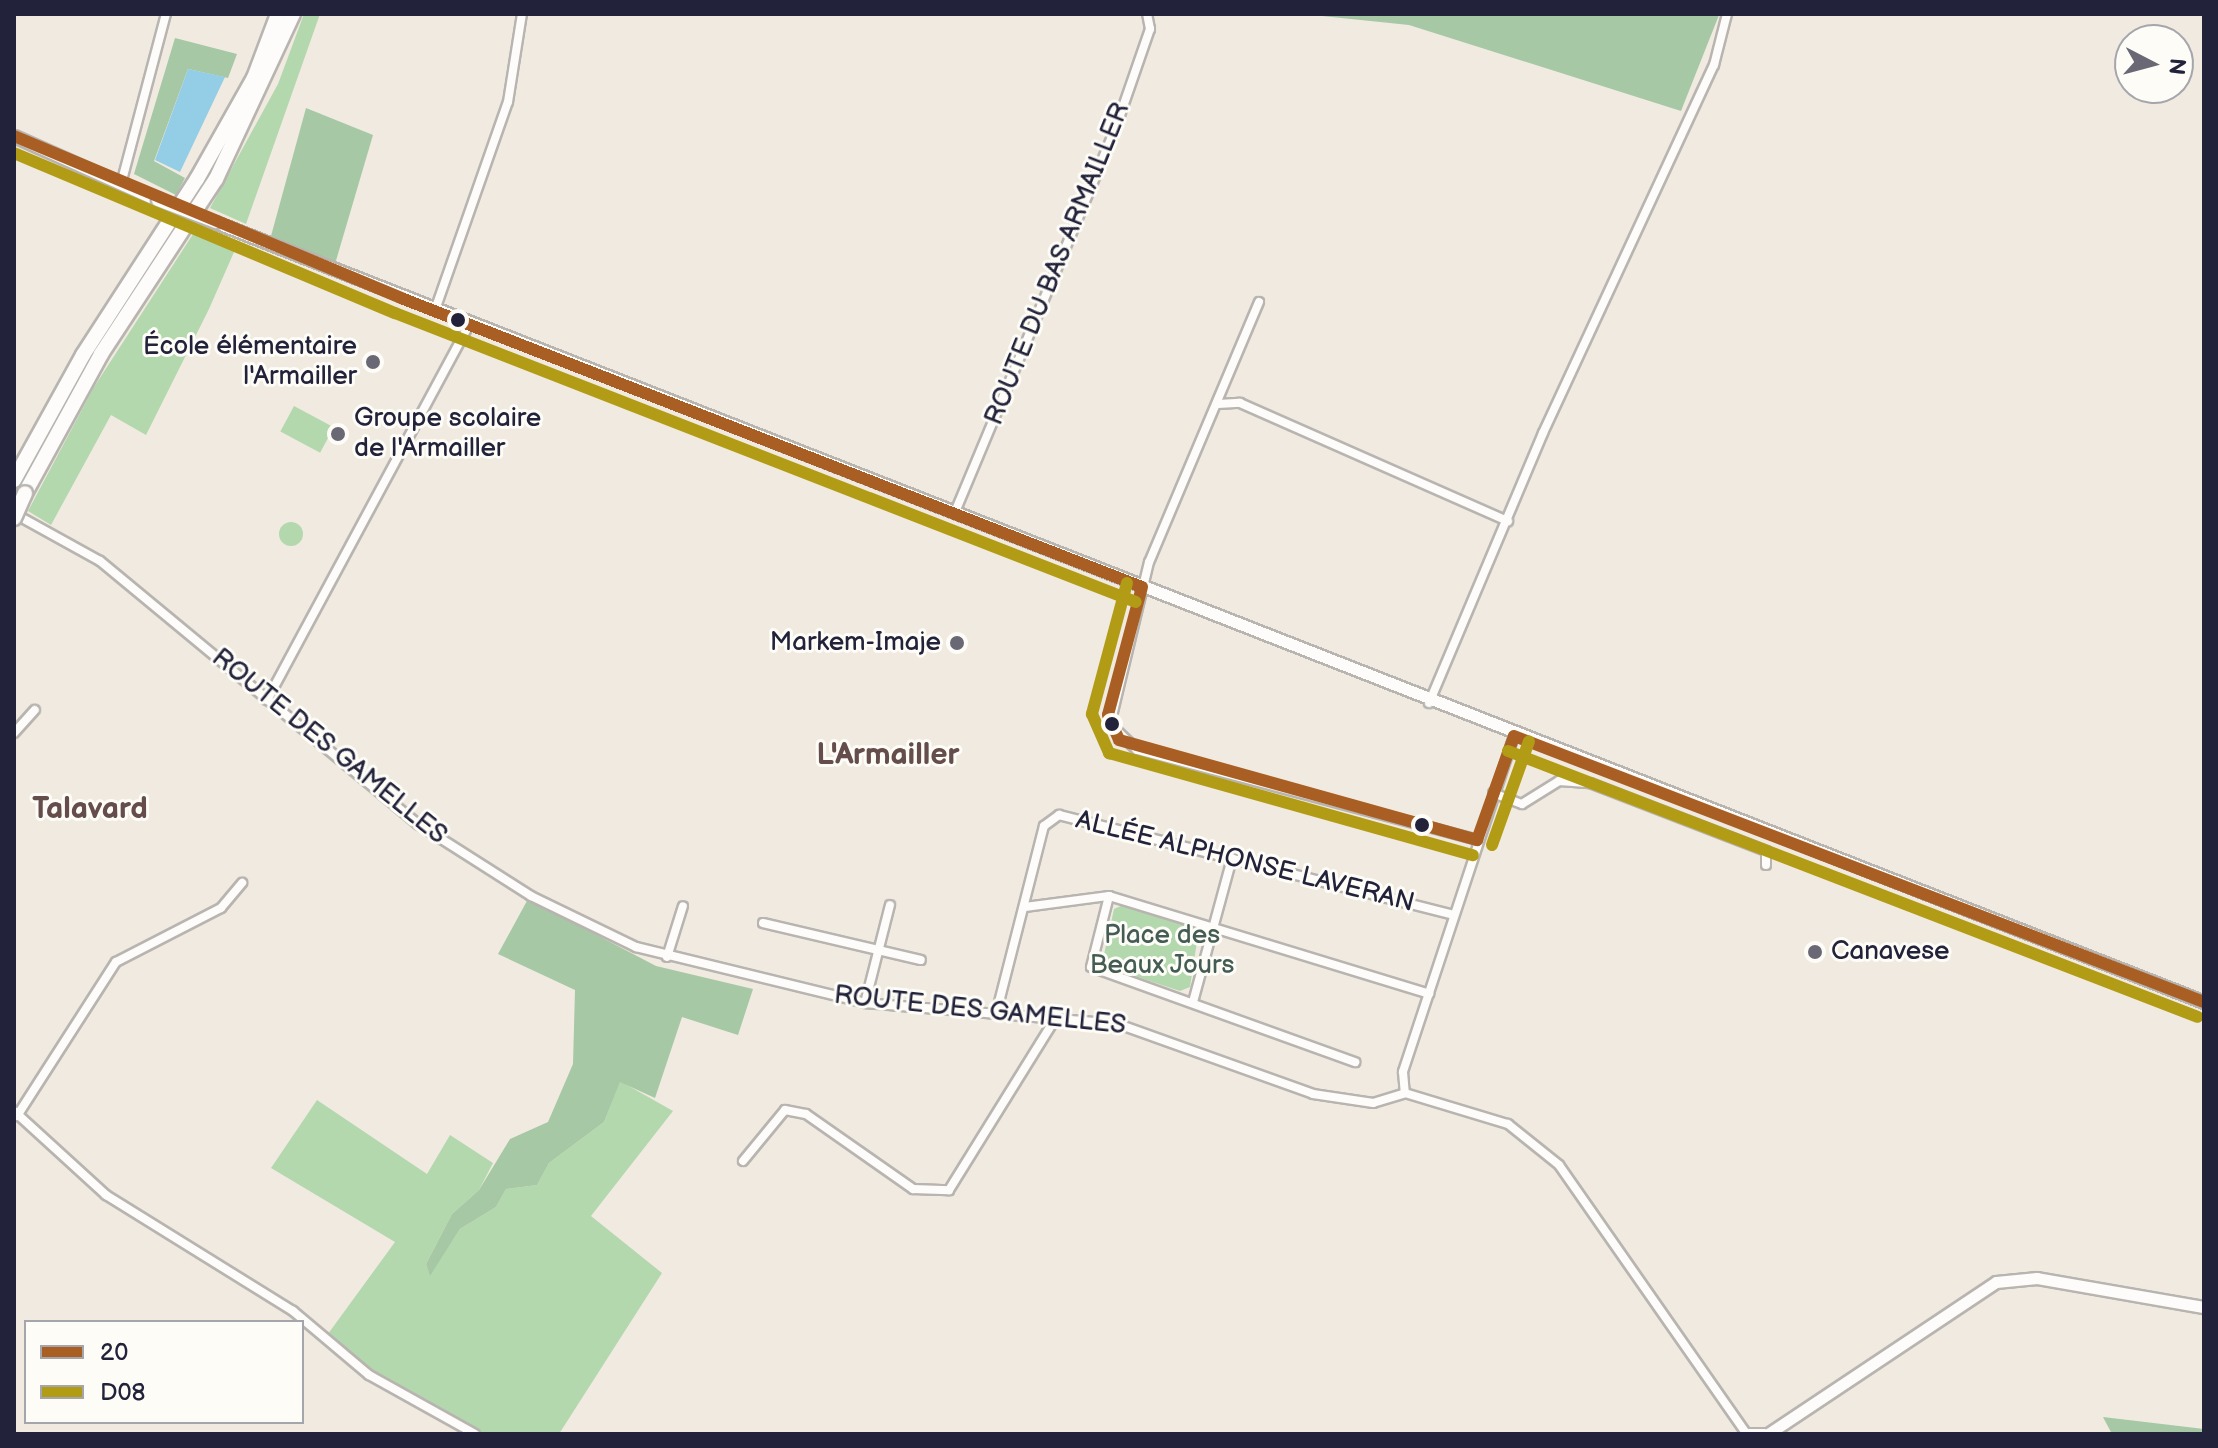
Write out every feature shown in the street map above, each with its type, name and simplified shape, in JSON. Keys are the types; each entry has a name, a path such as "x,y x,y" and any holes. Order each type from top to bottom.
{"highway":[{"path":"14,480 83,355 197,179 254,78 278,14"},
{"path":"14,516 101,354 216,179 293,14"}],"main road":[{"path":"14,136 157,200 469,325 955,512 1429,703 2204,1002"},
{"path":"1747,1434 1766,1434 1996,1282 2037,1278 2204,1307"}],"street":[{"path":"121,184 166,14"},
{"path":"435,311 508,102 522,14"},
{"name":"ROUTE DU BAS ARMAILLER","path":"955,512 1116,127 1150,29 1147,14"},
{"path":"1429,703 1714,65 1727,14"},
{"path":"1259,302 1142,587 1110,703 1119,740 1477,840"},
{"path":"267,700 469,325"},
{"path":"1218,404 1240,403 1508,521"},
{"name":"ROUTE DES GAMELLES","path":"14,516 100,561 418,824 496,874 667,957 865,1003 1055,1019 1153,1031 1313,1094 1373,1103 1405,1093"},
{"path":"14,733 35,710"},
{"path":"1514,736 1477,840 1403,1072 1405,1093 1508,1124 1559,1165 1747,1434"},
{"path":"1493,793 1522,804 1559,781 1590,783 1766,851 1766,865"},
{"name":"ALLÉE ALPHONSE LAVERAN","path":"996,1014 1048,817 1073,816 1454,915"},
{"path":"1193,1002 1232,858"},
{"path":"242,883 221,908 116,962 16,1114 106,1195 304,1320"},
{"path":"1025,907 1109,896 1429,994"},
{"path":"1109,896 1091,967 1355,1062"},
{"path":"865,1003 890,905"},
{"path":"667,957 683,906"},
{"path":"763,923 876,954 921,960"},
{"path":"743,1161 785,1110 806,1114 913,1189 949,1190 1055,1019"},
{"path":"304,1320 369,1375 475,1434"}],"green space":[{"path":"304,14 320,14 246,224 210,208 278,84"},
{"path":"1719,15 1681,111 1409,25 1322,16"},
{"path":"175,38 237,54 228,78 188,69 154,161 185,178 176,195 134,174"},
{"path":"306,108 373,135 335,264 271,236"},
{"path":"197,228 238,243 209,309 146,435 111,415 51,525 28,511 94,387"},
{"path":"294,406 334,427 320,453 280,432"},
{"path":"291,522 300,525 303,534 300,543 291,546 282,543 279,534 282,525"},
{"path":"528,899 656,966 753,989 738,1035 682,1017 655,1098 620,1082 604,1122 549,1163 537,1185 506,1189 496,1207 460,1229 430,1276 426,1264 452,1214 479,1190 510,1139 548,1122 573,1064 575,990 498,954"},
{"name":"Place des Beaux Jours","path":"1123,905 1199,929 1190,987 1180,991 1110,968 1103,959 1114,909"},
{"path":"620,1081 673,1111 591,1216 662,1273 559,1434 475,1434 369,1375 325,1338 395,1242 271,1168 317,1100 427,1174 450,1135 493,1163 479,1190 452,1214 426,1264 430,1275 460,1229 496,1207 506,1189 537,1185 549,1163 604,1122"},
{"path":"2103,1417 2204,1429 2204,1434 2112,1434"}],"water":[{"path":"188,69 225,77 180,172 155,160"}],"transit line":[{"name":"20","path":"14,136 401,298 1142,587"},
{"name":"D08","path":"14,153 395,313 1136,602"},
{"name":"D08","path":"1127,583 1092,714 1109,753 1473,855"},
{"name":"20","path":"1142,587 1108,715 1119,740 1477,840"},
{"name":"20","path":"1514,736 2204,1002"},
{"name":"20","path":"1477,840 1514,736"},
{"name":"D08","path":"1492,845 1529,741"},
{"name":"D08","path":"1508,751 2198,1017"}],"place":[{"name":"École élémentaire l'Armailler","path":"373,362"},
{"name":"Groupe scolaire de l'Armailler","path":"338,434"},
{"name":"Markem-Imaje","path":"957,643"},
{"name":"Canavese","path":"1815,952"}],"district":[{"name":"L'Armailler","path":"888,755"},
{"name":"Talavard","path":"90,809"}]}
